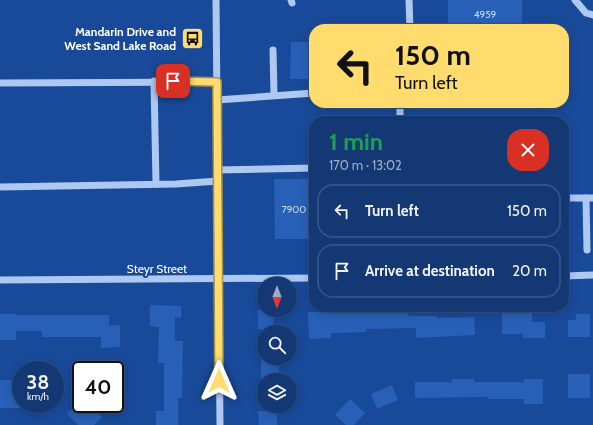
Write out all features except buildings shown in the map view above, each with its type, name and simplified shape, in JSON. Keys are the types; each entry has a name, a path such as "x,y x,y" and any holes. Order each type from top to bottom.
{"street":[{"path":"216,0 220,425"},
{"path":"409,0 410,24"},
{"path":"575,0 586,14 593,16"},
{"path":"272,50 274,95"},
{"path":"0,83 154,81 217,82"},
{"path":"154,81 156,184"},
{"path":"217,100 309,93"},
{"path":"217,170 309,168"},
{"path":"0,187 156,184 218,181"},
{"path":"569,198 590,198 587,250"},
{"path":"569,276 593,275"},
{"name":"Steyr Street","path":"0,280 309,278"}],"place":[{"name":"Mandarin Drive and West Sand Lake Road","path":"192,38"}],"route":[{"path":"173,81 217,82 219,381"}]}
